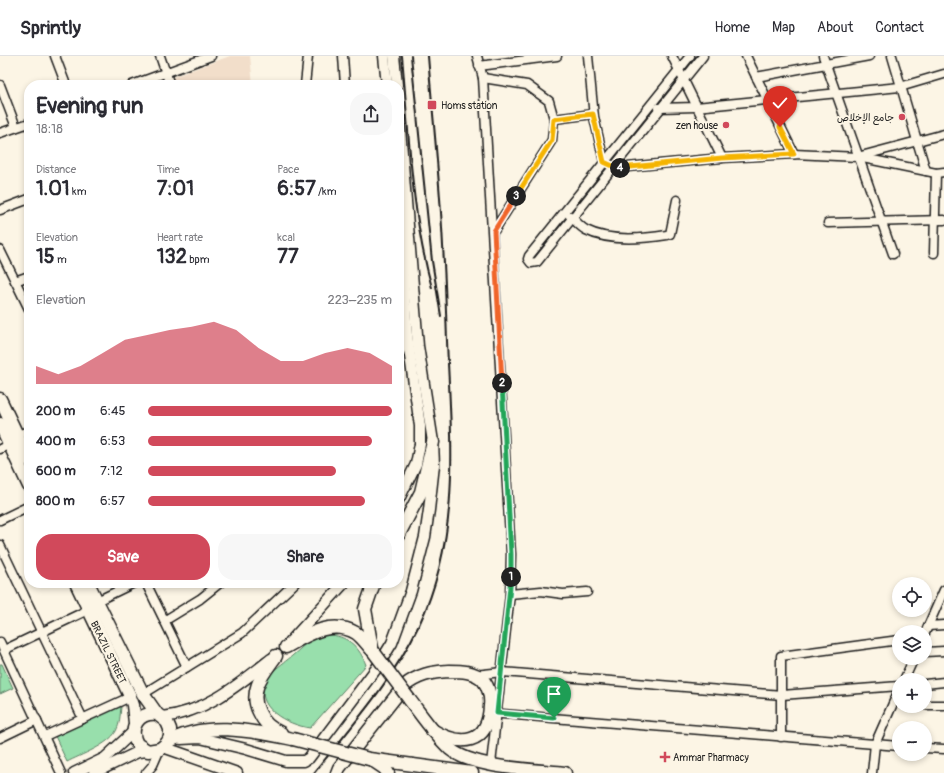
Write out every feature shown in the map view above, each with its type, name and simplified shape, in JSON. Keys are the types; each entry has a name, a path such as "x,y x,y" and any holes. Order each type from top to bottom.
{"highway":[{"path":"0,399 9,443 24,456"},
{"path":"0,424 24,475"},
{"path":"404,525 422,492 433,442"},
{"name":"BRAZIL STREET","path":"79,588 92,606 143,694 160,716"},
{"name":"BRAZIL STREET","path":"89,588 92,606 133,705 134,728"},
{"path":"372,588 365,609 373,651"},
{"path":"286,647 320,629 332,627 356,633 373,651 432,730 451,750 460,756 477,762 565,773"},
{"path":"276,656 259,680 255,692 255,705 262,720 271,729 293,739"},
{"path":"337,771 404,686 414,679 430,672 464,671 475,675 484,681 489,691 493,713 484,730 470,739 456,740 446,738 432,730"},
{"path":"163,747 170,737 168,722 160,716 144,715 134,728 137,744 148,751 163,747 177,737 190,733 212,730 258,732 293,739 369,759 472,773"},
{"path":"369,759 384,768 388,773"}],"main road":[{"path":"384,56 386,80"},
{"path":"394,56 396,80"},
{"path":"163,747 185,738 200,738 246,749 286,761 304,761 309,758 376,669 392,643 411,591 425,537 434,465 433,442 418,346 404,177"},
{"path":"404,292 407,336 420,426 420,444 416,464 404,489"},
{"path":"160,716 182,714 203,707 233,689 286,647 339,588"},
{"path":"74,773 105,758 134,728"},
{"path":"163,747 237,773"},
{"path":"94,773 138,752 148,751"}],"street":[{"path":"55,56 64,80"},
{"path":"160,56 168,80"},
{"path":"145,80 211,56"},
{"path":"306,80 308,56"},
{"path":"343,56 345,80"},
{"path":"477,56 483,78 494,231 511,554 510,594 502,672 493,713 491,764"},
{"path":"479,66 557,56"},
{"path":"588,56 593,114 604,162"},
{"path":"672,56 722,158"},
{"path":"690,56 529,256 528,259 531,263 537,262 703,56"},
{"path":"746,56 794,154"},
{"path":"823,56 893,254"},
{"path":"756,78 869,56"},
{"path":"892,56 926,171"},
{"path":"647,109 696,107 836,92 900,87 944,74"},
{"path":"483,78 527,85 549,100 554,119 552,140 494,231"},
{"path":"0,87 16,127"},
{"path":"554,119 593,114"},
{"path":"0,133 24,125"},
{"path":"858,157 944,134"},
{"path":"604,162 617,168 722,158 794,154 858,157 926,171 940,172 940,220 934,254"},
{"path":"565,211 585,230 602,235 623,238 667,235 670,234 677,200"},
{"path":"0,210 24,201"},
{"path":"828,223 940,220"},
{"path":"0,250 24,299"},
{"path":"15,281 24,278"},
{"path":"404,343 407,336"},
{"path":"9,443 24,434"},
{"path":"0,520 24,508"},
{"path":"0,545 83,719"},
{"path":"61,773 37,720 4,660 2,646 42,632 125,588"},
{"path":"148,588 187,667"},
{"path":"164,621 200,599 214,588"},
{"path":"143,694 242,633 290,588"},
{"path":"928,625 944,590"},
{"path":"510,594 541,591 563,594 587,592"},
{"path":"932,628 944,625"},
{"path":"782,736 781,656 892,641"},
{"path":"932,652 944,652"},
{"path":"475,675 502,672 782,695 892,687"},
{"path":"932,683 944,682"},
{"path":"45,736 130,697"},
{"path":"932,705 944,705"},
{"path":"872,773 875,744 892,712"},
{"path":"493,713 892,745"},
{"path":"0,738 37,720"},
{"path":"150,772 163,747"},
{"path":"932,748 944,749"}],"shaded area":[{"path":"230,56 250,56 252,80 174,80 173,77"}],"green space":[{"path":"331,635 343,638 353,644 361,653 366,665 310,728 283,719 274,713 264,698 263,689 267,679 275,670 309,641 318,637"},
{"path":"0,664 2,664 13,688 0,694"},
{"path":"119,705 121,707 119,722 116,731 112,736 101,745 67,762 55,736"}],"railway":[{"path":"402,56 404,80"},
{"path":"411,56 432,261 441,316"},
{"path":"314,773 371,702 409,645 433,591 442,556 448,521 451,485 451,449 445,281 440,198 428,56"},
{"path":"404,81 415,202 419,231 432,288"}],"place":[{"name":"Homs station","path":"432,105"},
{"name":"جامع الإخلاص","path":"902,117"},
{"name":"zen house","path":"726,125"},
{"name":"Ammar Pharmacy","path":"665,757"}],"route":[{"path":"554,718 497,713 510,594 511,554 494,231 552,140 554,119 593,114 604,162 617,168 722,158 794,154 780,127"}]}
